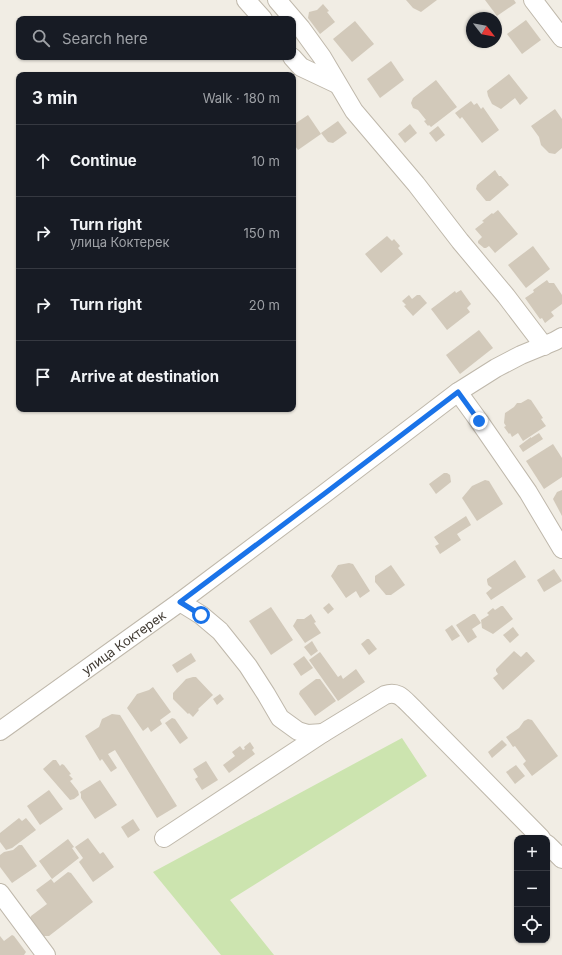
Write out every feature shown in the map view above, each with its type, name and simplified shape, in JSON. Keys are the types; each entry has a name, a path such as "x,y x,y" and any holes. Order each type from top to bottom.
{"street":[{"path":"246,0 260,16"},
{"path":"277,0 291,16"},
{"path":"533,0 562,38"},
{"path":"296,22 322,58 354,111 416,184 544,346"},
{"path":"295,60 301,67 338,84"},
{"name":"улица Коктерек","path":"0,731 180,602 458,392 496,368 555,342 562,337"},
{"path":"458,392 528,492 562,549"},
{"path":"180,602 201,615 220,631 248,666 280,718 298,731 308,734 323,733"},
{"path":"164,838 323,733 385,695 391,693 398,694 538,835"},
{"path":"550,847 562,859"},
{"path":"0,893 46,955"}],"green space":[{"path":"402,738 427,776 230,900 274,955 221,955 153,872"}],"building":[{"path":"406,0 437,0 421,12 413,8"},
{"path":"485,0 514,0 516,3 502,13 494,12"},
{"path":"323,4 335,22 320,34 308,18 309,12 317,10"},
{"path":"526,20 541,40 522,54 507,34"},
{"path":"355,21 374,44 352,62 333,39"},
{"path":"391,61 404,80 380,98 367,79"},
{"path":"509,74 528,98 520,105 515,98 501,109 492,104 487,91"},
{"path":"436,80 457,107 431,127 424,121 426,120 418,110 413,108 411,103 413,98"},
{"path":"471,101 474,105 477,103 481,109 483,107 499,130 482,143 462,117 460,119 455,113"},
{"path":"555,109 562,119 562,148 555,154 549,153 541,145 539,137 531,126"},
{"path":"308,115 321,134 298,150 296,147 296,123"},
{"path":"338,121 347,133 333,143 328,142 321,133"},
{"path":"410,124 417,133 405,143 398,134"},
{"path":"438,126 445,135 436,142 429,133"},
{"path":"495,170 509,185 490,201 486,201 476,189 477,185"},
{"path":"498,210 518,234 495,253 489,246 484,248 478,243 482,237 475,229 484,222 482,221"},
{"path":"387,236 392,241 394,239 400,246 398,248 403,254 381,273 365,254"},
{"path":"533,246 550,269 526,288 508,265"},
{"path":"547,280 549,283 554,283 562,295 562,304 551,312 554,316 545,323 542,318 540,319 525,298"},
{"path":"461,290 471,304 467,308 470,312 447,330 431,309 455,291 456,293"},
{"path":"409,295 412,299 417,295 420,295 427,303 413,316 404,306 406,305 402,301"},
{"path":"479,330 493,348 460,374 446,355"},
{"path":"528,399 531,400 543,418 541,419 546,426 523,441 518,433 512,437 504,427 506,426 504,423 505,413 517,403 521,403"},
{"path":"539,433 543,439 523,452 519,446"},
{"path":"553,444 562,458 562,477 544,489 526,461"},
{"path":"444,473 450,475 451,482 436,494 429,484"},
{"path":"485,480 489,481 503,504 477,521 462,498 472,486"},
{"path":"562,490 562,516 553,499 557,492"},
{"path":"466,516 471,525 457,534 461,540 440,554 435,546 439,544 434,537"},
{"path":"515,560 526,577 491,600 486,593 492,588 488,585 487,579"},
{"path":"349,563 353,564 370,591 360,598 356,591 346,598 331,576 338,565"},
{"path":"391,565 405,585 391,595 386,595 375,582 375,576"},
{"path":"554,569 562,581 544,592 537,580"},
{"path":"329,603 334,609 328,614 323,608"},
{"path":"503,606 513,619 493,634 482,628 481,620 489,615 487,613 493,608 495,610"},
{"path":"271,607 293,640 271,655 249,621"},
{"path":"311,614 316,622 314,623 321,633 305,643 293,626 297,619 304,619"},
{"path":"475,614 481,623 472,629 477,637 468,643 456,625"},
{"path":"452,625 460,636 452,641 445,630"},
{"path":"513,627 519,635 510,643 503,635"},
{"path":"369,639 377,649 369,655 361,644"},
{"path":"312,641 318,651 311,656 304,647"},
{"path":"514,651 521,657 527,652 535,661 503,690 493,678 498,674 496,669"},
{"path":"320,652 338,677 341,675 343,679 356,669 365,682 338,701 309,660"},
{"path":"191,653 196,661 177,673 172,665"},
{"path":"304,656 313,668 301,676 293,664"},
{"path":"196,677 213,695 198,709 199,710 193,717 173,699 173,693 186,679"},
{"path":"316,679 320,679 336,701 315,716 299,694 300,691"},
{"path":"153,687 171,712 160,720 162,724 151,732 148,727 143,731 127,708 137,694"},
{"path":"220,694 224,699 217,705 213,699"},
{"path":"112,714 120,715 177,806 157,818 115,750 108,754 117,768 111,772 102,759 100,761 85,736 99,727 102,719"},
{"path":"172,718 175,719 188,738 180,744 165,723"},
{"path":"528,719 532,720 558,756 532,776 523,764 526,761 506,737 519,728 524,721"},
{"path":"502,740 507,745 492,758 488,752"},
{"path":"250,742 254,748 252,750 255,754 229,773 223,765 235,756 232,752 240,746 243,750 245,749 244,747"},
{"path":"53,760 56,760 60,766 62,764 64,765 71,774 69,775 73,779 70,781 78,791 79,795 74,799 70,800 43,769"},
{"path":"206,761 218,780 202,790 195,779 198,777 193,769"},
{"path":"516,765 525,776 515,784 506,772"},
{"path":"100,780 117,805 95,819 81,798 80,792"},
{"path":"49,790 63,809 40,825 27,806"},
{"path":"19,818 22,821 26,818 36,830 12,848 6,850 0,842 0,833"},
{"path":"133,819 140,830 128,838 121,827"},
{"path":"88,838 100,854 103,852 104,853 114,867 93,882 79,862 83,858 75,847"},
{"path":"68,839 79,858 52,879 39,861"},
{"path":"19,845 22,845 37,866 12,883 0,867 0,855 4,852 13,850"},
{"path":"68,872 71,873 93,902 49,936 44,936 30,919 31,916 47,904 36,890 51,879 54,883"},
{"path":"12,935 26,952 24,955 0,955 0,936 4,941"}],"route":[{"path":"201,615 180,602 458,392 479,421"}]}
